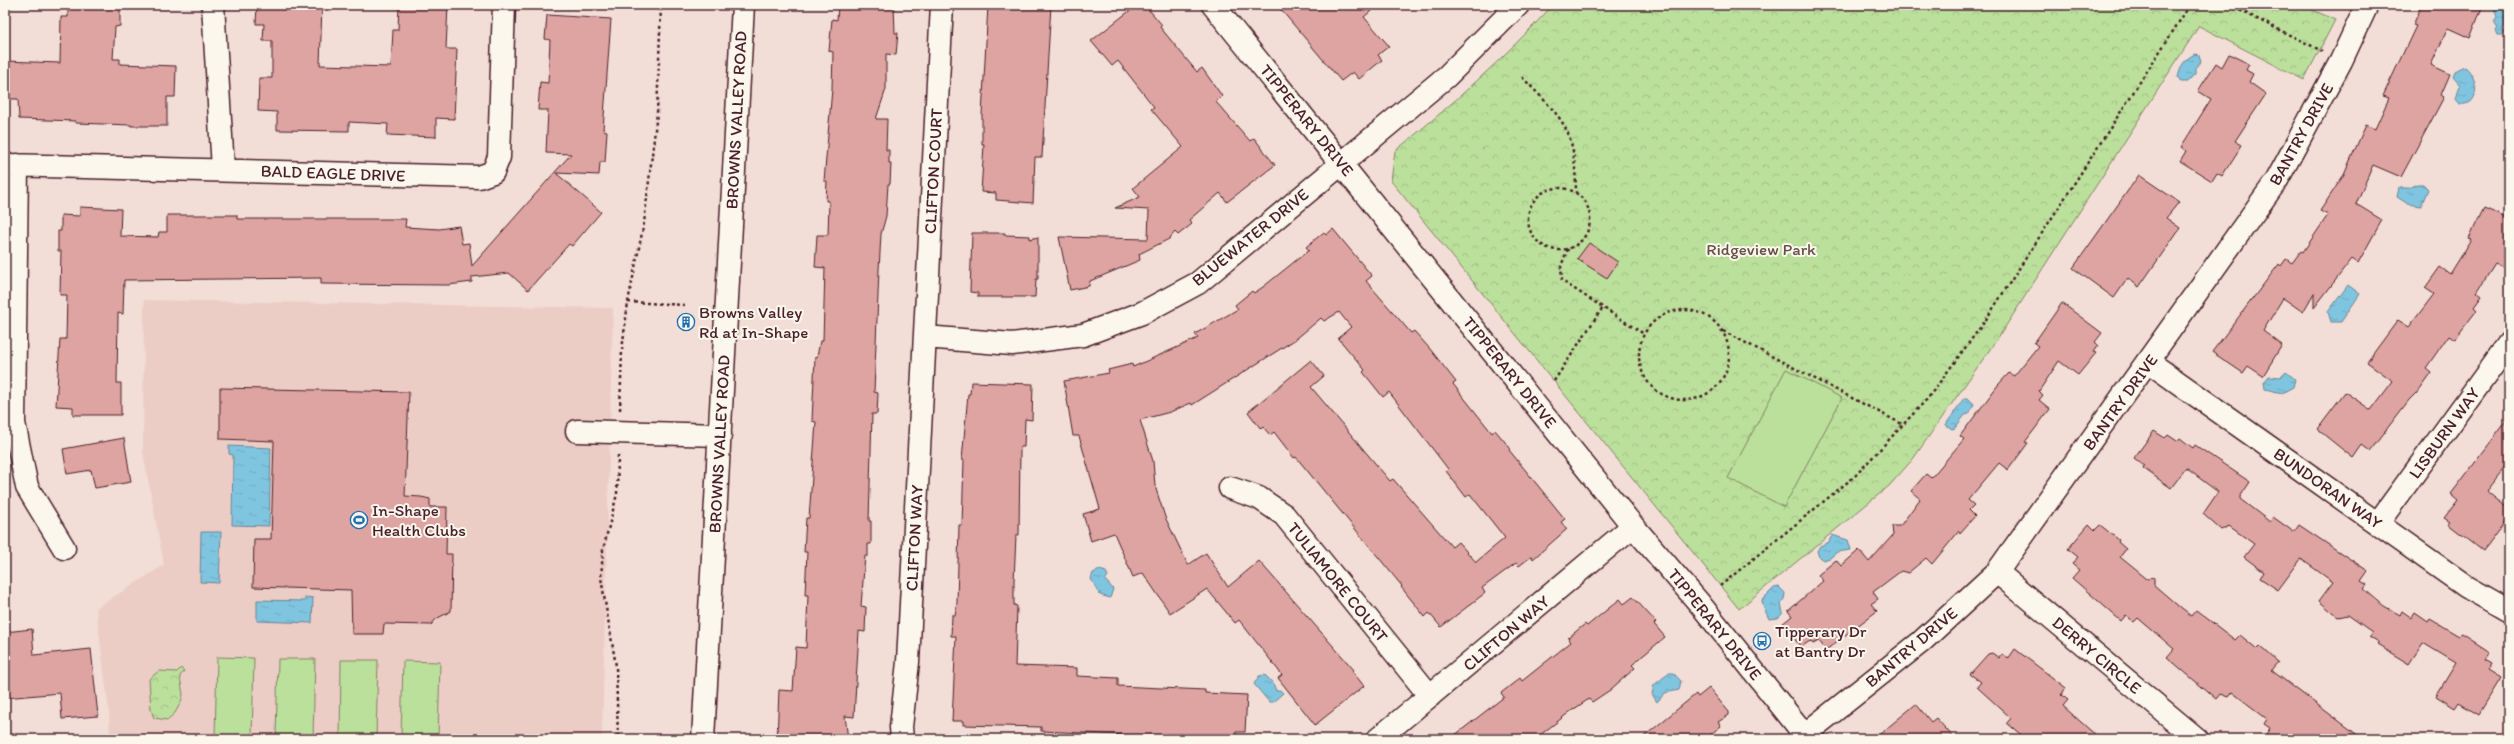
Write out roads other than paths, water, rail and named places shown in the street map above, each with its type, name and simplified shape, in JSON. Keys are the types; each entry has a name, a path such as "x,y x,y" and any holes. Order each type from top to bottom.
{"street":[{"path":"213,5 223,169"},
{"name":"BALD EAGLE DRIVE","path":"11,165 223,169 452,178 479,177 493,172 498,157 504,5"},
{"name":"BROWNS VALLEY ROAD","path":"703,739 743,5"},
{"name":"CLIFTON COURT","path":"925,337 942,5"},
{"name":"TIPPERARY DRIVE","path":"1213,5 1633,526 1700,604 1804,737"},
{"name":"BLUEWATER DRIVE","path":"925,337 1012,344 1083,335 1142,313 1198,283 1341,162 1447,76 1518,5"},
{"name":"BANTRY DRIVE","path":"1804,737 1921,642 1997,572 2150,362 2277,180 2341,61 2366,5"},
{"path":"11,165 14,423 27,487 64,548"},
{"name":"CLIFTON WAY","path":"902,739 901,727 908,662 925,337"},
{"name":"LISBURN WAY","path":"2378,523 2509,343"},
{"name":"BUNDORAN WAY","path":"2150,362 2467,587 2509,611"},
{"path":"577,431 720,435"},
{"name":"TULIAMORE COURT","path":"1230,488 1259,498 1284,515 1430,696"},
{"name":"CLIFTON WAY","path":"1378,739 1633,526"},
{"name":"DERRY CIRCLE","path":"1997,572 2197,739"}],"water":[{"path":"2493,5 2509,5 2509,21 2502,29 2505,33 2502,36 2498,36 2496,31 2498,28 2494,21 2497,17"},
{"path":"2196,54 2199,55 2201,61 2195,68 2195,74 2187,82 2181,82 2178,77 2182,66 2186,60"},
{"path":"2465,67 2473,77 2476,90 2472,101 2467,104 2460,104 2456,99 2460,85 2453,77 2455,72"},
{"path":"2417,184 2423,184 2428,189 2421,206 2408,204 2397,197 2399,188 2408,188"},
{"path":"2348,285 2360,294 2341,322 2331,322 2328,312"},
{"path":"2286,372 2295,379 2293,387 2282,393 2265,389 2264,382 2269,376 2281,377"},
{"path":"1964,398 1968,398 1974,404 1969,414 1965,415 1955,428 1952,429 1946,425"},
{"path":"229,446 271,448 269,526 232,525 233,455 229,454"},
{"path":"201,532 221,532 219,583 200,582"},
{"path":"1832,535 1848,540 1851,550 1837,552 1830,558 1823,560 1819,557 1817,551 1820,546 1829,542"},
{"path":"1100,570 1106,572 1108,576 1105,580 1113,589 1110,598 1100,595 1091,579 1093,573"},
{"path":"1779,587 1785,593 1784,600 1781,604 1783,613 1778,618 1769,619 1762,600 1774,588"},
{"path":"305,597 313,598 312,623 257,621 257,600 305,601"},
{"path":"1669,673 1673,673 1681,681 1679,690 1665,693 1657,702 1652,694 1654,685"},
{"path":"1265,675 1273,683 1276,691 1280,690 1283,693 1273,702 1269,702 1254,684 1259,676"}],"place":[{"name":"Browns Valley Rd at In-Shape","path":"686,322"},
{"name":"In-Shape Health Clubs","path":"359,520"},
{"name":"Tipperary Dr at Bantry Dr","path":"1762,641"}],"park label":[{"name":"Ridgeview Park","path":"1761,249"}]}
